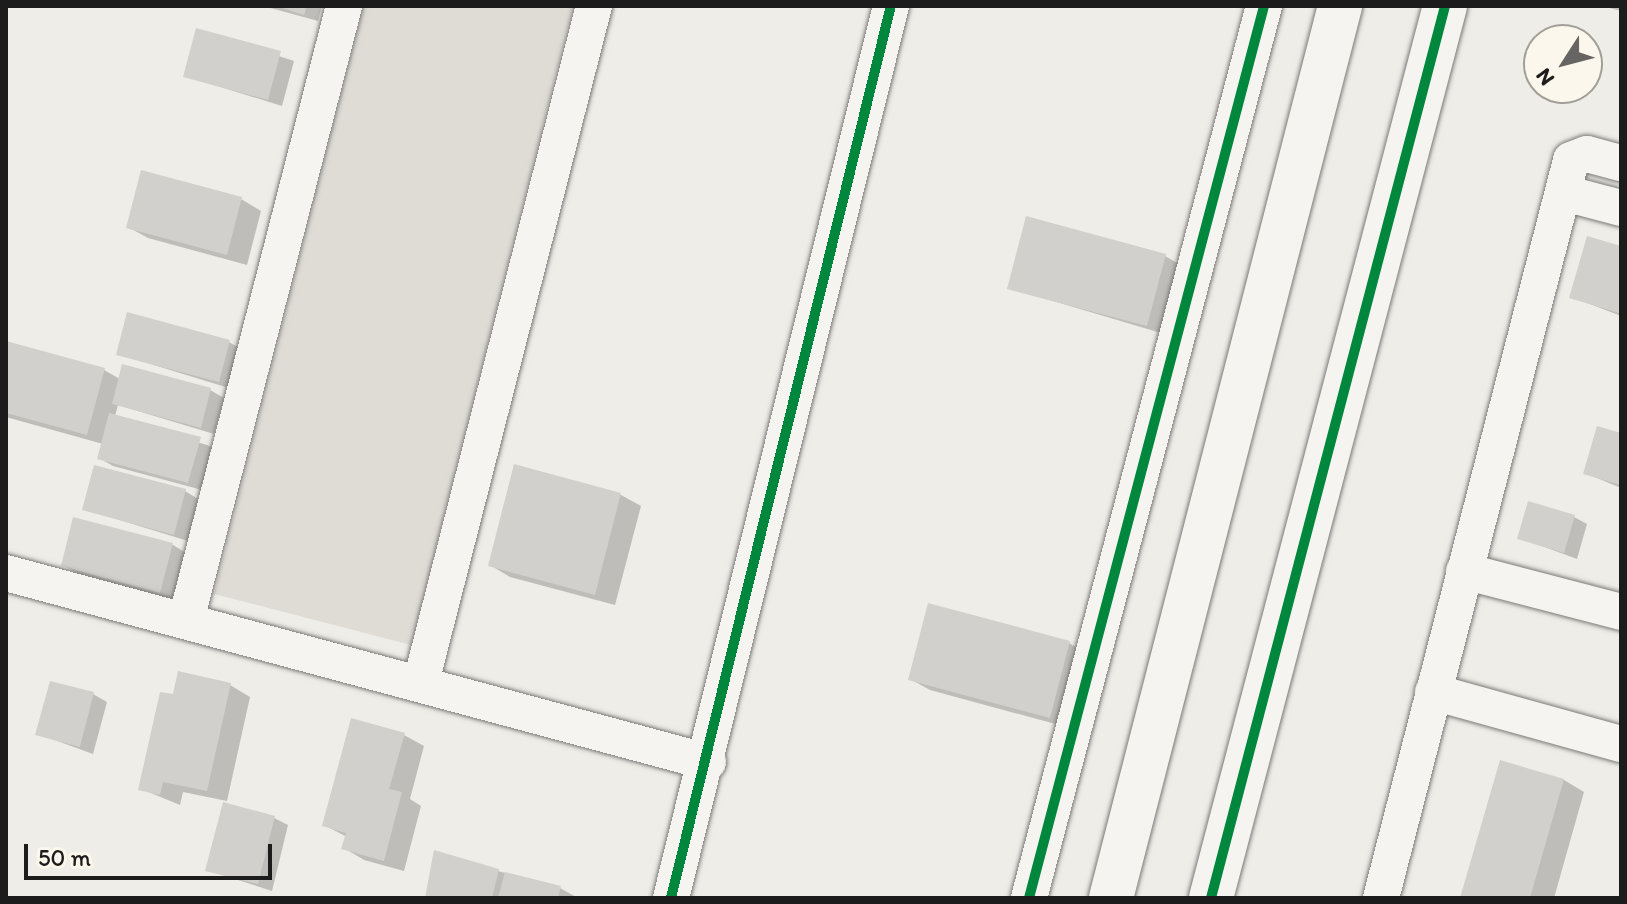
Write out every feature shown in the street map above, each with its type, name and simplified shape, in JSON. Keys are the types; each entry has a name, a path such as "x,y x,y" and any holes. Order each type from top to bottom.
{"street":[{"path":"186,620 344,6"},
{"path":"421,682 594,6"},
{"path":"671,898 708,762 891,6"},
{"path":"1029,898 1264,6"},
{"path":"1111,898 1340,6"},
{"path":"1211,898 1445,6"},
{"path":"1381,898 1571,160 1578,157 1621,163"},
{"path":"1564,193 1621,208"},
{"path":"1464,571 1621,612"},
{"path":"6,573 421,682 708,762"},
{"path":"1433,692 1621,744"}],"shaded area":[{"path":"364,6 573,6 411,645 214,594"}],"building":[{"path":"276,6 307,6 304,15"},
{"path":"196,28 281,51 268,100 183,77"},
{"path":"141,170 242,197 227,255 126,228"},
{"path":"1026,216 1166,254 1147,326 1007,289"},
{"path":"1587,236 1621,246 1619,313 1569,298"},
{"path":"127,312 230,340 219,382 116,355"},
{"path":"6,341 105,368 87,435 6,413"},
{"path":"122,364 211,388 201,428 112,404"},
{"path":"109,413 201,437 188,483 97,459"},
{"path":"1597,426 1621,433 1621,485 1583,474"},
{"path":"514,464 621,493 595,595 488,566"},
{"path":"94,465 186,489 174,535 82,510"},
{"path":"1528,501 1575,515 1564,553 1517,539"},
{"path":"73,517 173,543 160,593 61,566"},
{"path":"928,603 1070,641 1050,718 908,680"},
{"path":"178,671 231,683 207,791 163,782 160,795 138,790 160,692 173,694"},
{"path":"50,681 94,692 80,747 35,735"},
{"path":"351,718 405,733 389,789 402,792 384,861 341,849 346,833 322,826"},
{"path":"1500,760 1564,779 1530,898 1460,898"},
{"path":"223,802 275,816 258,884 205,871"},
{"path":"434,850 499,869 492,898 425,898"},
{"path":"505,872 561,886 558,898 498,898"}],"cycle path":[{"path":"671,898 891,6"},
{"path":"1029,898 1264,6"},
{"path":"1211,898 1445,6"}]}
